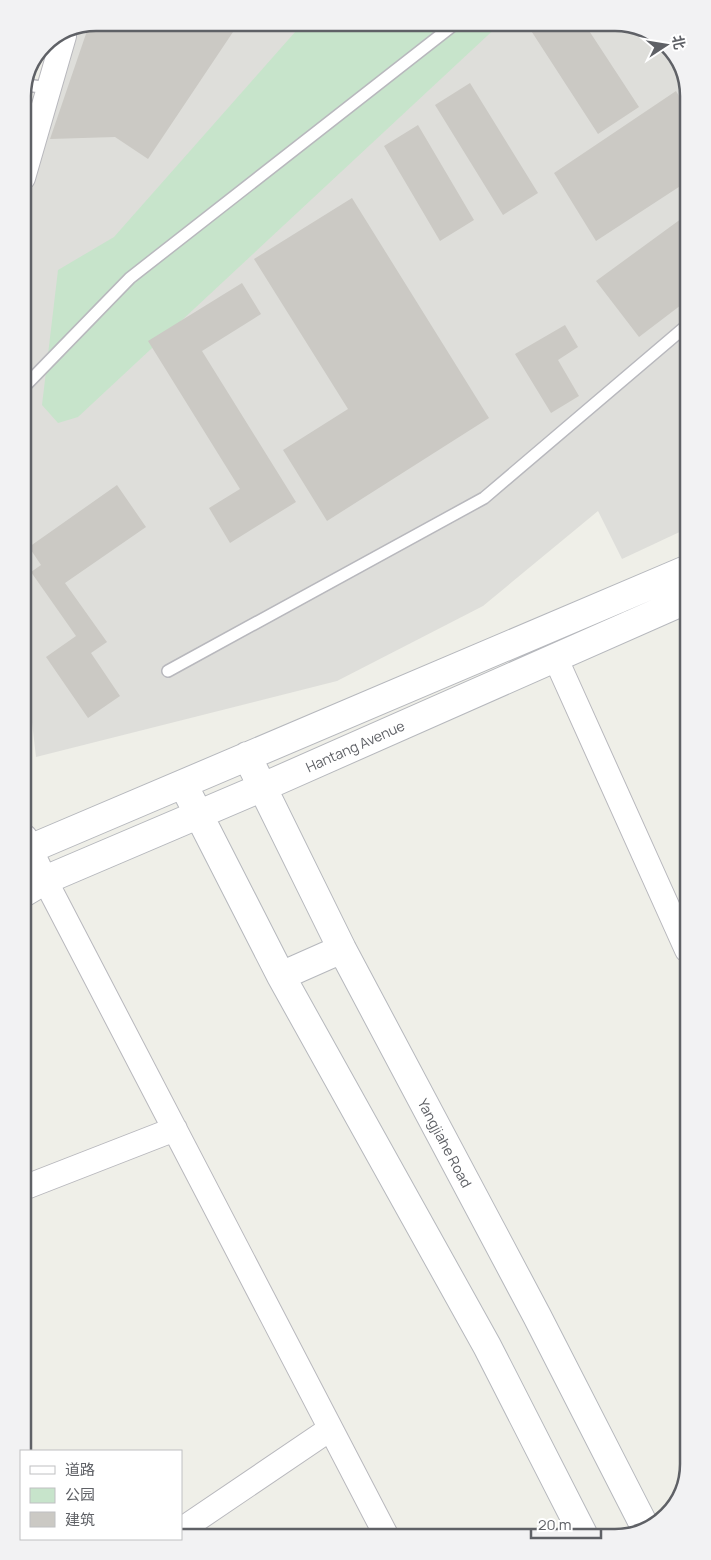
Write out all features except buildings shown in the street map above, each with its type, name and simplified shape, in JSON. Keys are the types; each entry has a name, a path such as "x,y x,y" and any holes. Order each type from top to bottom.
{"main road":[{"path":"31,843 183,784 680,573"},
{"name":"Hantang Avenue","path":"35,886 680,603"},
{"name":"Yangjiahe Road","path":"247,756 264,787 342,949 643,1523"},
{"path":"183,784 281,976 487,1346 580,1529"},
{"path":"281,976 342,949"}],"street":[{"path":"31,150 63,41"},
{"path":"555,657 680,934"},
{"path":"31,868 35,886 175,1129 383,1529"},
{"path":"31,1185 175,1129"},
{"path":"182,1529 330,1429"}],"lane":[{"path":"31,381 130,278 446,31"},
{"path":"32,86 49,88"},
{"path":"168,671 484,498 680,331"}],"shaded area":[{"path":"619,31 628,32 641,37 641,70 674,70 680,96 680,532 622,559 598,511 483,606 337,681 36,757 31,714 31,112 42,112 63,41 83,32"}],"green space":[{"path":"296,31 492,31 78,417 58,423 42,405 58,270 114,237"}]}
